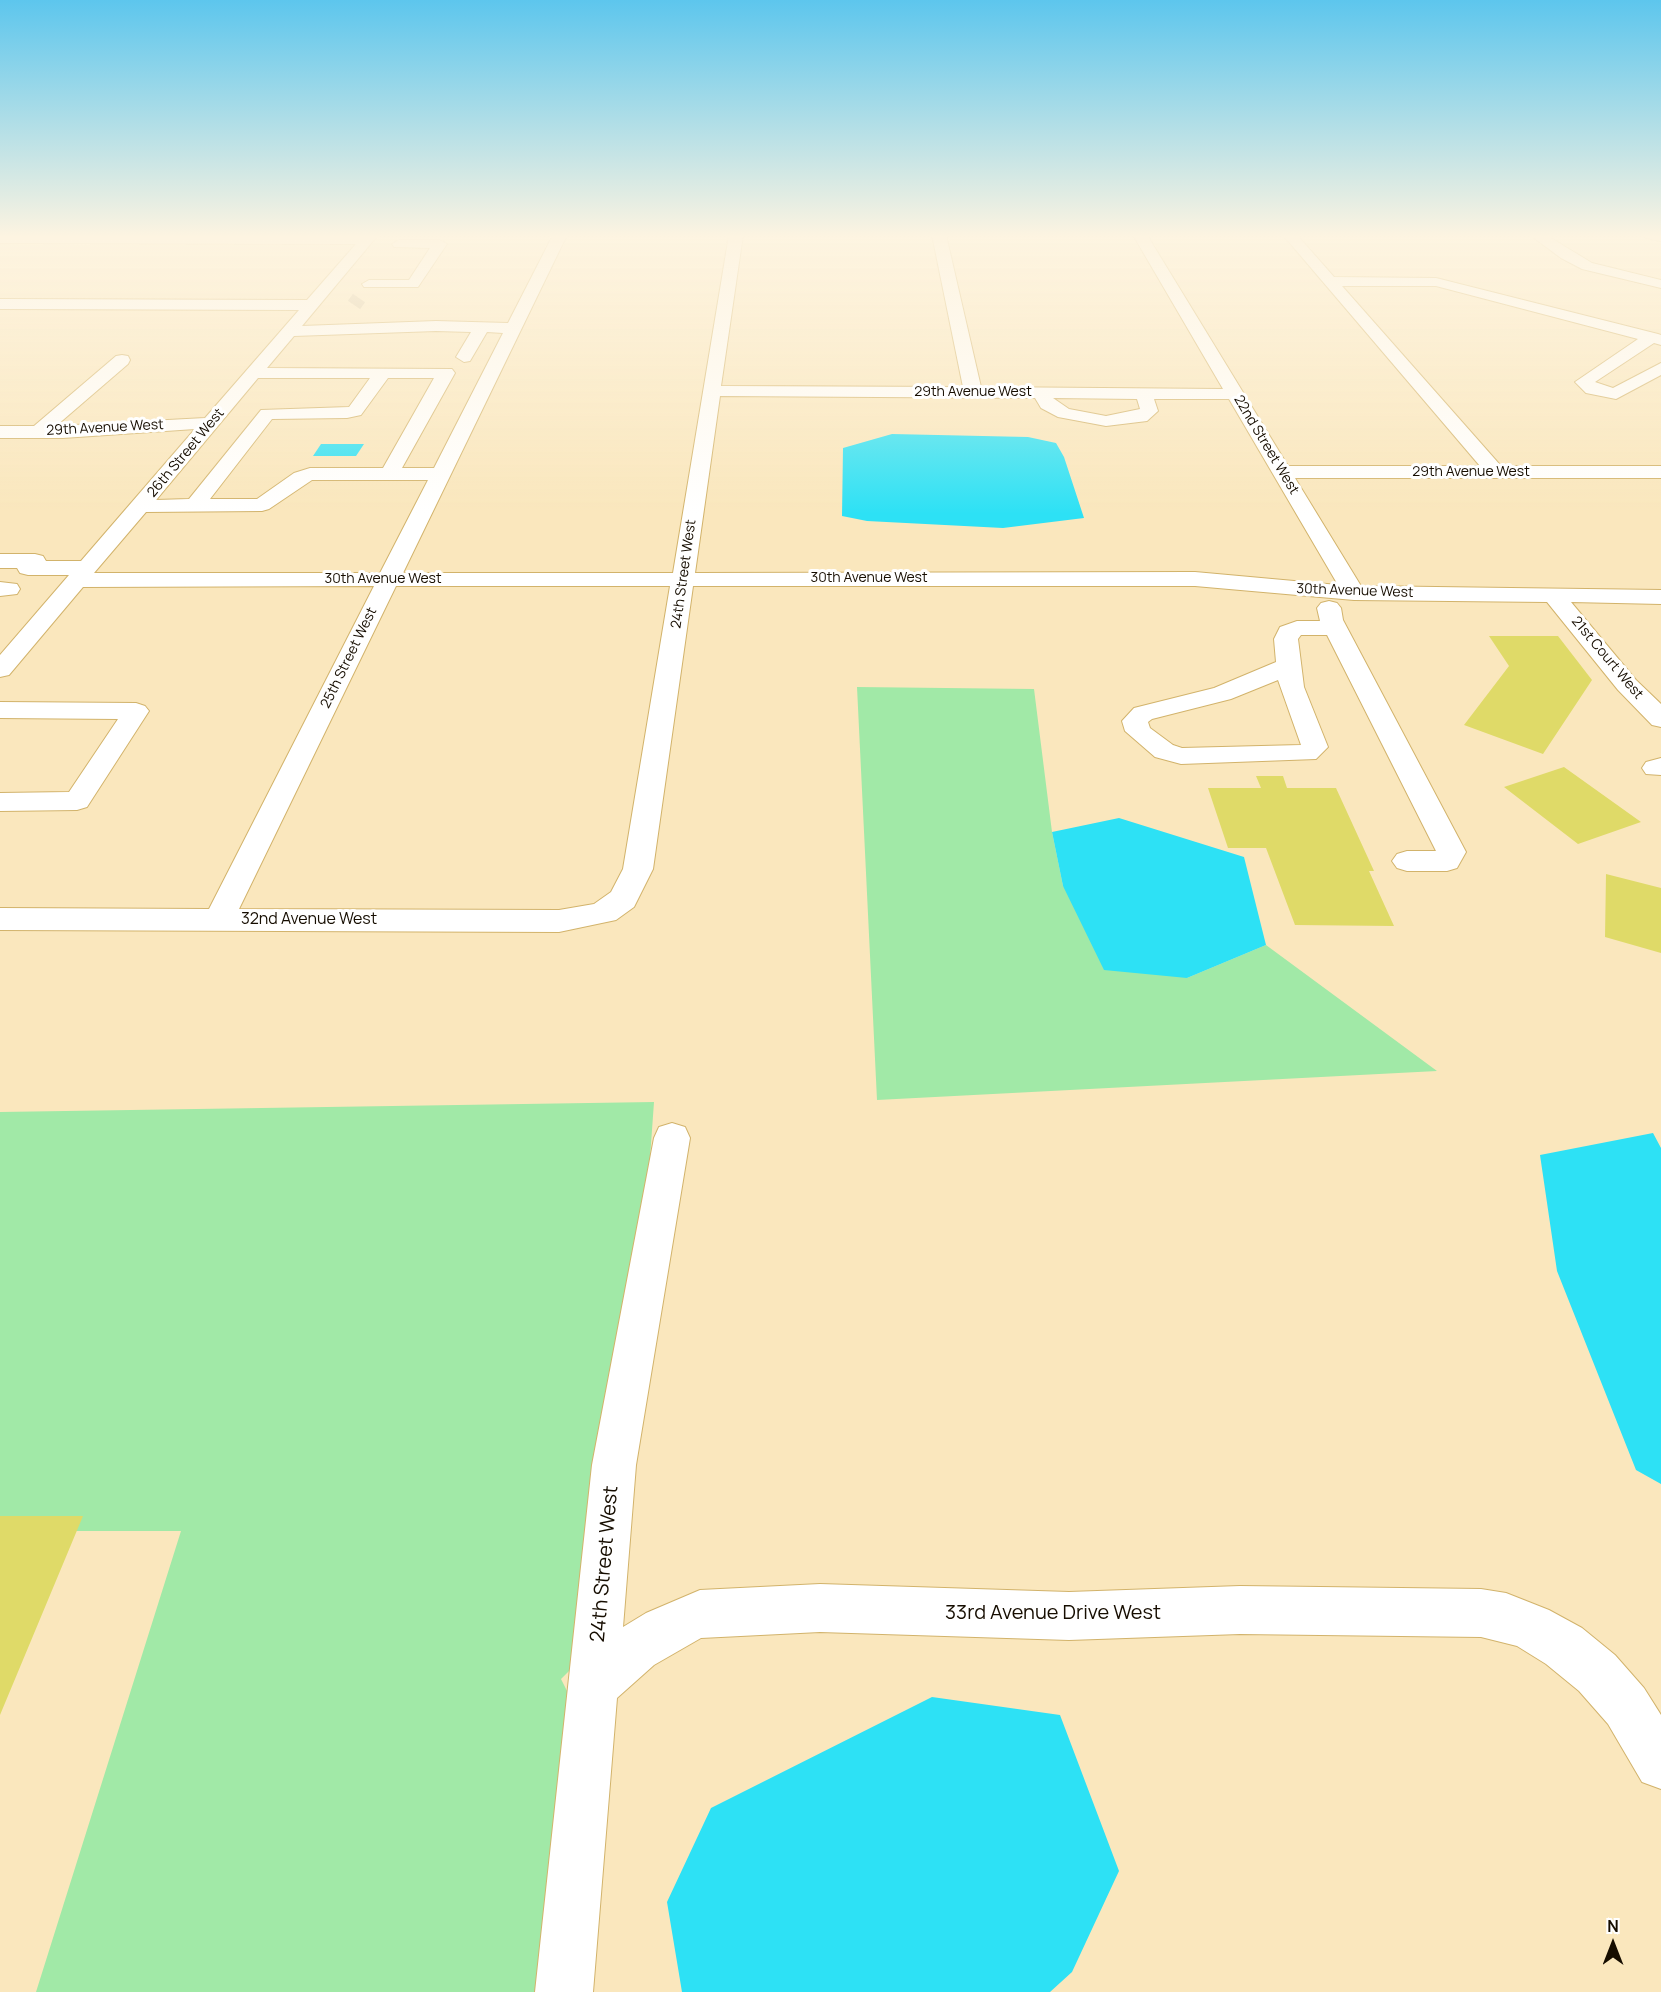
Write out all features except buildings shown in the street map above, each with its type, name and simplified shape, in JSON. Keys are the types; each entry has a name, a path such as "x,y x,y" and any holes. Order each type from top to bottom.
{"street":[{"name":"26th Street West","path":"0,670 295,328"},
{"path":"290,331 437,328"},
{"path":"474,328 464,357 495,365"},
{"name":"25th Street West","path":"219,919 514,328"},
{"name":"24th Street West","path":"615,906 631,889 638,869 721,328"},
{"path":"959,328 973,392"},
{"name":"22nd Street West","path":"1196,328 1282,472 1344,592"},
{"path":"1370,328 1495,471"},
{"path":"1617,328 1657,338"},
{"path":"195,506 267,414 319,331"},
{"path":"1657,338 1584,382 1592,389 1616,394 1661,368"},
{"path":"39,432 122,360"},
{"path":"259,367 300,360 383,373 446,373 495,365"},
{"name":"29th Avenue West","path":"0,432 39,432 242,415 347,413 360,408 383,373"},
{"path":"388,474 446,373"},
{"name":"29th Avenue West","path":"710,391 1236,394"},
{"path":"1042,393 1047,404 1064,413 1106,421 1142,417 1149,411 1144,393"},
{"path":"348,394 369,394"},
{"name":"29th Avenue West","path":"1282,472 1661,472"},
{"path":"141,506 261,505 301,477 310,474 441,474"},
{"name":"30th Avenue West","path":"0,561 82,574 388,579 1196,579 1344,592 1661,597"},
{"path":"1344,592 1328,612 1451,852 1447,861 1407,861"},
{"name":"21st Court West","path":"1554,596 1627,685 1661,719"},
{"path":"1289,666 1222,694 1143,713 1135,721 1138,731 1164,751 1181,756 1307,753 1315,747 1291,687 1289,666 1286,639 1288,632 1297,628 1335,628"},
{"path":"0,710 136,711 77,801 0,802"},
{"name":"32nd Avenue West","path":"0,919 559,921 592,916 615,906"},
{"name":"24th Street West","path":"564,1992 614,1465 672,1138"},
{"name":"33rd Avenue Drive West","path":"595,1684 636,1647 663,1630 700,1614 820,1608 1070,1616 1240,1610 1481,1613 1506,1617 1532,1627 1564,1646 1597,1673 1626,1706 1661,1763"}],"green space":[{"path":"857,687 1034,689 1052,832 1063,886 1187,978 1266,945 1437,1071 877,1100"},
{"path":"654,1102 650,1158 593,1466 571,1669 561,1679 569,1695 536,1992 36,1992 181,1531 0,1531 0,1112"}],"water":[{"path":"892,434 1028,437 1056,443 1064,457 1084,518 1003,528 867,521 842,516 843,448"},
{"path":"321,444 364,444 356,456 313,456"},
{"path":"1119,818 1244,857 1266,945 1187,978 1104,970 1063,886 1052,832"},
{"path":"1653,1133 1661,1148 1661,1484 1636,1470 1557,1271 1540,1155"},
{"path":"932,1697 1060,1715 1119,1871 1072,1972 1050,1992 682,1992 667,1902 711,1808"}]}
